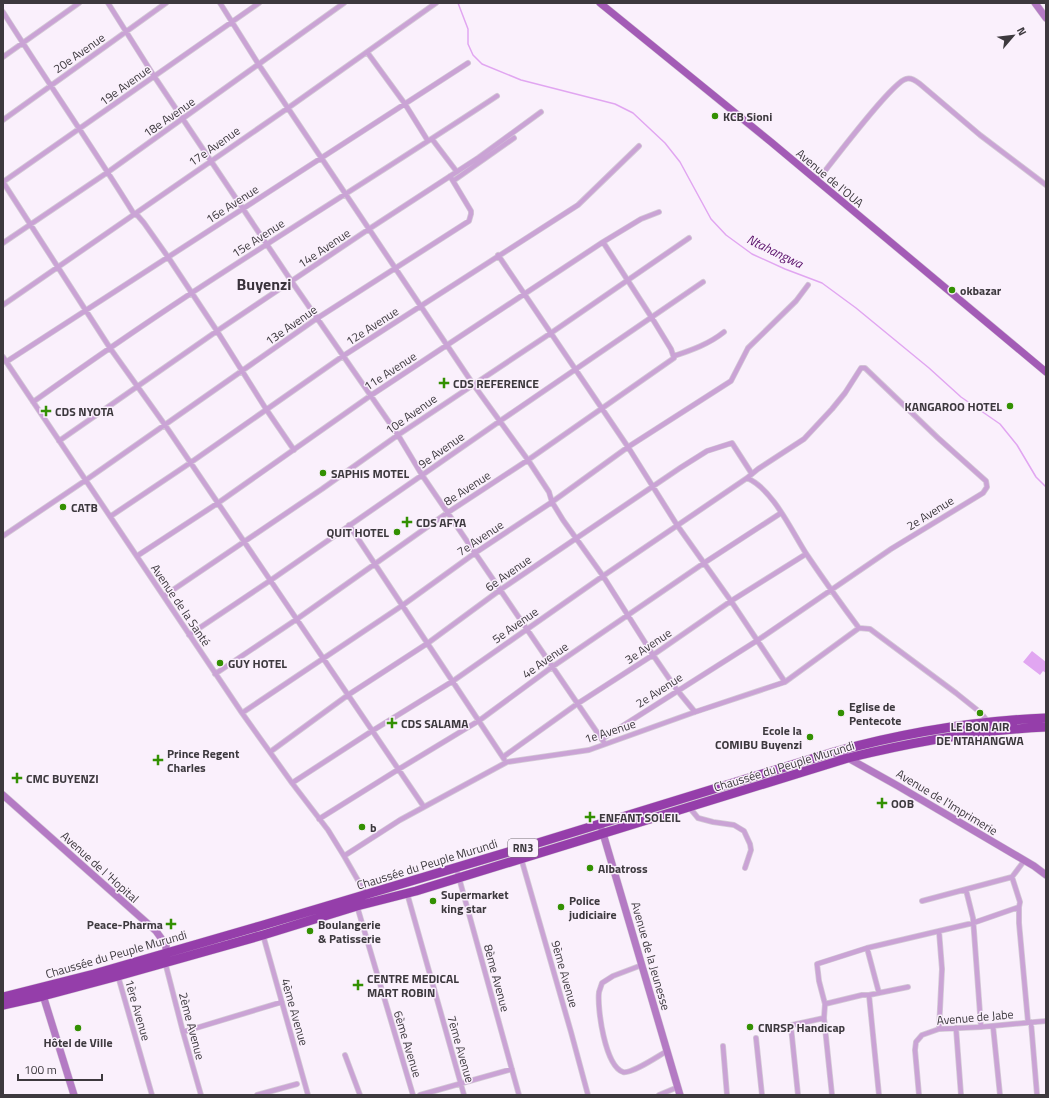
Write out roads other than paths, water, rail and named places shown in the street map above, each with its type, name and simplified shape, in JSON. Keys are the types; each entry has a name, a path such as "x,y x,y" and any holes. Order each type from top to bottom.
{"highway":[{"name":"Chaussée du Peuple Murundi","path":"3,1005 42,992 166,958 368,899 456,867 877,740 1046,718"},
{"name":"Chaussée du Peuple Murundi","path":"3,998 42,992 118,976 166,958 262,935 357,906 368,899 407,893 459,878 848,758 990,726 1046,727"}],"main road":[{"name":"Avenue de l'OUA","path":"600,3 1046,372"}],"street":[{"path":"3,57 79,3"},
{"path":"108,3 154,76 266,245 398,435 422,475 605,744"},
{"name":"20e Avenue","path":"3,120 166,3"},
{"path":"220,3 259,65 394,268 473,384 528,460 549,492 552,502 603,576 677,690 695,712"},
{"name":"19e Avenue","path":"3,182 259,3"},
{"name":"18e Avenue","path":"3,244 183,119 344,3"},
{"name":"17e Avenue","path":"3,304 288,108 436,3"},
{"path":"1036,3 1045,14"},
{"path":"3,12 134,214 144,223 168,258 294,450"},
{"path":"367,52 430,140 458,172"},
{"name":"16e Avenue","path":"5,359 168,258 242,208 468,63"},
{"path":"817,181 883,100 899,82 907,78 913,79 920,84 980,134 1046,185"},
{"name":"15e Avenue","path":"33,402 191,293 497,96"},
{"name":"14e Avenue","path":"59,441 217,331 369,229 451,178 541,112"},
{"path":"451,178 514,138"},
{"name":"12e Avenue","path":"111,516 190,463 343,356 578,205 639,146"},
{"name":"13e Avenue","path":"3,536 242,372 316,319 469,221 471,211 451,178"},
{"path":"3,182 110,348 165,425 424,807"},
{"name":"11e Avenue","path":"137,556 218,503 370,396 447,345 638,220 659,212"},
{"name":"10e Avenue","path":"164,596 689,238"},
{"path":"604,242 652,318 673,358"},
{"path":"498,255 628,447 677,525 758,640 785,682"},
{"name":"9e Avenue","path":"189,635 703,282"},
{"name":"7e Avenue","path":"242,713 403,605 475,553 552,502 628,447 731,381 748,348 791,306 808,285"},
{"name":"8e Avenue","path":"215,674 602,409 673,358 701,347 714,340 724,332"},
{"name":"Avenue de la Santé","path":"5,359 215,674 344,856 368,899"},
{"name":"2e Avenue","path":"602,739 758,640 891,549 983,492 987,487 986,481 938,438 865,368 858,370 845,393 804,439 747,478"},
{"name":"6e Avenue","path":"270,752 348,695 428,643 500,590 653,486 708,451 731,443 734,444 752,474"},
{"path":"747,478 758,484 767,493 806,554 858,628 870,629 981,712 990,726"},
{"name":"5e Avenue","path":"292,784 372,731 453,681 526,629 747,478"},
{"name":"4e Avenue","path":"319,819 480,720 552,666 628,616 704,563 781,513"},
{"path":"349,525 507,762"},
{"name":"3e Avenue","path":"503,757 577,704 654,655 731,601 806,554"},
{"name":"1e Avenue","path":"344,856 400,820 507,762 589,750 785,682 858,628"},
{"name":"Avenue de l'Imprimerie","path":"834,752 848,758 1046,875"},
{"name":"Avenue de l 'Hopital","path":"3,795 156,931 166,945 166,958"},
{"path":"689,807 698,818 734,825 744,831 751,850 745,868"},
{"name":"Avenue de la Jeunesse","path":"600,824 680,1095"},
{"name":"9ème Avenue","path":"521,858 588,1095"},
{"path":"922,901 1012,878 1024,861"},
{"name":"8ème Avenue","path":"456,867 519,1095"},
{"path":"1012,878 1020,902 1019,907 1037,1095"},
{"path":"966,890 973,924 980,1027"},
{"name":"7ème Avenue","path":"407,893 464,1095"},
{"name":"6ème Avenue","path":"357,906 413,1095"},
{"path":"832,1095 824,1018 825,1004 819,981 817,964 867,948 973,924 1019,907"},
{"path":"939,931 942,969 939,1029"},
{"name":"4ème Avenue","path":"262,935 308,1095"},
{"path":"867,948 879,993"},
{"name":"2ème Avenue","path":"166,958 183,1032 202,1095"},
{"path":"642,965 613,976 602,983 599,992 600,1012 605,1042 611,1060 617,1068 624,1072 630,1072 667,1051"},
{"name":"1ère Avenue","path":"118,976 152,1095"},
{"path":"825,1004 862,995 870,995 908,987"},
{"path":"42,992 74,1095"},
{"path":"870,995 879,1095"},
{"path":"183,1032 282,1002"},
{"path":"798,1095 791,1027 792,1025 799,1023 824,1018"},
{"name":"Avenue de Jabe","path":"919,1095 915,1050 916,1042 922,1035 939,1029 993,1026 1046,1020"},
{"path":"993,1026 1000,1095"},
{"path":"956,1028 961,1095"},
{"path":"756,1038 762,1095"},
{"path":"722,1046 727,1095"},
{"path":"345,1055 360,1095"},
{"path":"420,1095 512,1069"},
{"path":"257,1095 297,1084"},
{"path":"659,1095 678,1087"}],"waterway":[{"name":"Ntahangwa","path":"458,3 468,29 468,44 473,55 482,64 521,80 615,104 633,113 665,143 680,162 711,219 726,235 752,254 785,269 822,283 856,308 929,368 961,397 1000,424 1017,445 1036,477 1046,487"}],"place":[{"name":"KCB Sioni","path":"715,116"},
{"name":"okbazar","path":"952,290"},
{"name":"CDS REFERENCE","path":"444,383"},
{"name":"KANGAROO HOTEL","path":"1010,406"},
{"name":"CDS NYOTA","path":"46,411"},
{"name":"SAPHIS MOTEL","path":"323,473"},
{"name":"CATB","path":"63,507"},
{"name":"CDS AFYA","path":"407,522"},
{"name":"QUIT HOTEL","path":"397,532"},
{"name":"GUY HOTEL","path":"220,663"},
{"name":"Eglise de Pentecote","path":"841,713"},
{"name":"LE BON AIR DE NTAHANGWA","path":"980,713"},
{"name":"CDS SALAMA","path":"392,723"},
{"name":"Ecole la COMIBU Buyenzi","path":"810,737"},
{"name":"Prince Regent Charles","path":"158,760"},
{"name":"CMC BUYENZI","path":"17,778"},
{"name":"OOB","path":"882,803"},
{"name":"ENFANT SOLEIL","path":"590,817"},
{"name":"b","path":"362,827"},
{"name":"Albatross","path":"590,868"},
{"name":"Supermarket king star","path":"433,901"},
{"name":"Police judiciaire","path":"561,907"},
{"name":"Peace-Pharma","path":"171,924"},
{"name":"Boulangerie & Patisserie","path":"310,931"},
{"name":"CENTRE MEDICAL MART ROBIN","path":"358,985"},
{"name":"CNRSP Handicap","path":"750,1027"},
{"name":"Hôtel de Ville","path":"78,1028"}],"district":[{"name":"Buyenzi","path":"264,284"}]}
